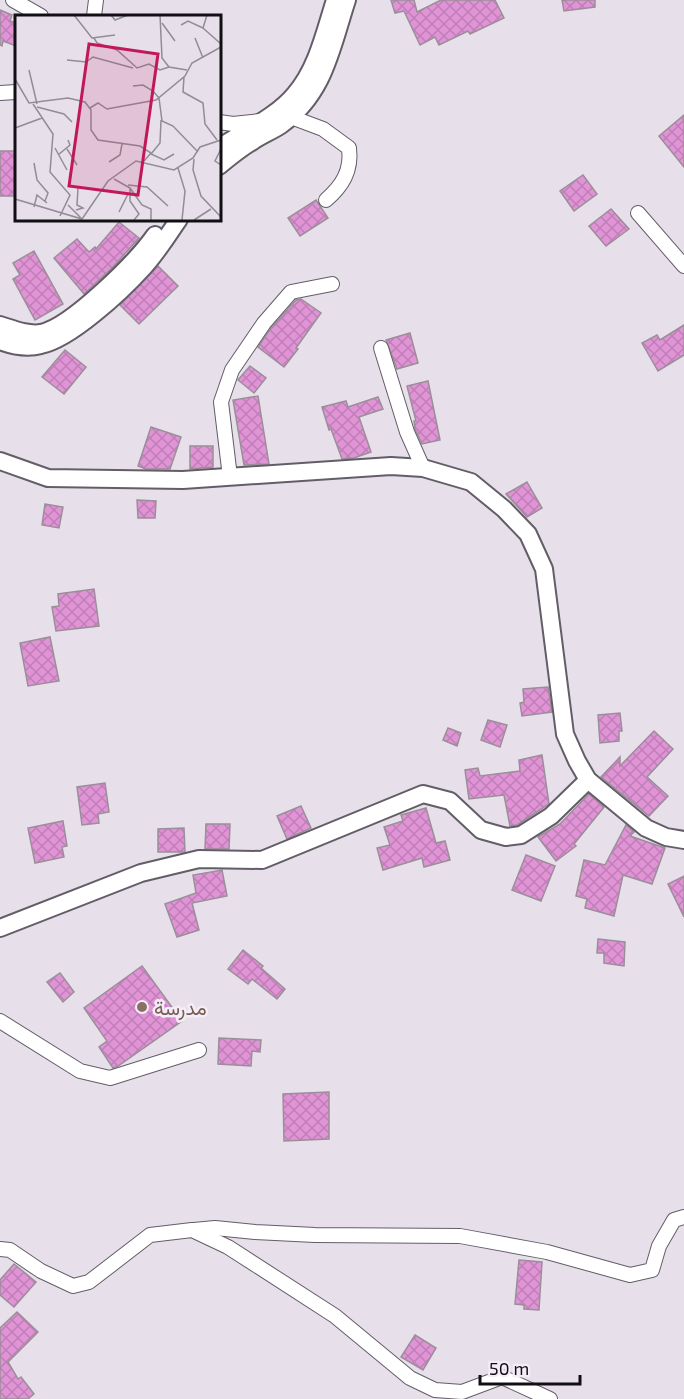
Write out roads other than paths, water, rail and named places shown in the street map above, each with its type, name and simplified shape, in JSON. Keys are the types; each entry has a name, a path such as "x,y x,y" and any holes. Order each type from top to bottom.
{"street":[{"path":"13,0 39,15"},
{"path":"223,128 260,121 282,107 296,93 311,69 335,0"},
{"path":"223,128 223,157 279,126 312,96 322,78 347,0"},
{"path":"0,93 15,92"},
{"path":"291,117 323,129 349,148 350,159 346,176 339,189 326,201"},
{"path":"223,128 253,141"},
{"path":"638,213 684,266"},
{"path":"2,333 38,333 51,330 65,322 122,274 165,220"},
{"path":"2,333 12,346 29,347 43,345 75,329 143,268 178,220"},
{"path":"230,477 221,402 232,370 264,323 291,292 332,284"},
{"path":"381,348 408,432 423,468"},
{"path":"0,461 48,478 183,480 392,466 423,468 471,482 504,509 528,534 544,569 565,734 588,780 646,828 666,837 684,840"},
{"path":"0,928 141,873 199,859 262,860 423,794 450,801 481,830 506,837 521,835 551,816 588,780"},
{"path":"0,1021 80,1071 110,1078 199,1050"},
{"path":"0,1249 10,1250 41,1271 72,1286 89,1282 150,1235 214,1228 315,1235 460,1236 547,1252 630,1275 652,1270 659,1246 674,1220 684,1217"},
{"path":"192,1230 228,1247 335,1316 410,1378 435,1390 462,1392 502,1377 550,1399"}],"place":[{"name":"مدرسة","path":"142,1007"}]}
